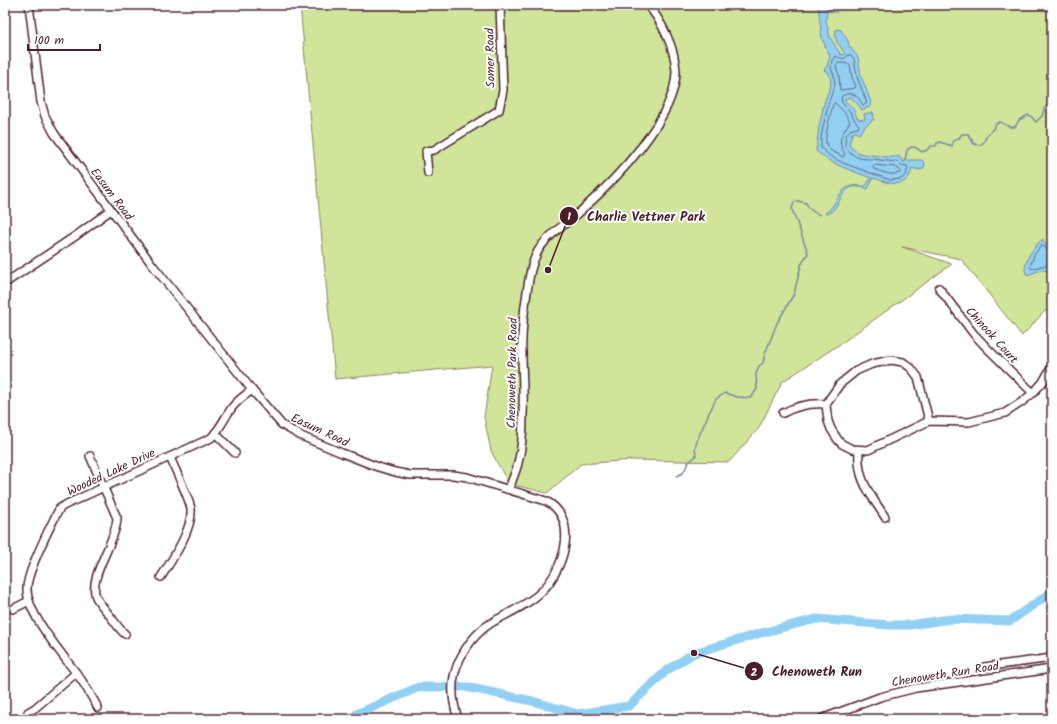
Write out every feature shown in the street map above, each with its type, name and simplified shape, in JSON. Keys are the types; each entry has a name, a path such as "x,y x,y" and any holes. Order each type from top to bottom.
{"street":[{"name":"Easum Road","path":"29,5 41,102 45,116 61,143 153,266 278,421 291,431 360,460 403,474 467,476 546,501 560,511 564,518 566,540 554,575 542,590 529,601 490,624 476,635 462,655 453,682 453,692 458,719"},
{"name":"Somer Road","path":"428,173 426,151 434,150 499,110 503,90 500,5"},
{"name":"Chenoweth Park Road","path":"509,489 518,464 522,435 522,350 524,313 530,274 534,259 548,239 604,190 616,178 642,146 661,118 674,84 676,71 674,56 663,29 648,5"},
{"path":"5,283 77,235 111,210"},
{"name":"Chinook Court","path":"939,288 983,344 1033,393"},
{"path":"929,421 918,377 911,368 892,360 872,364 856,371 840,384 826,405 828,421 834,436 847,447 859,451 868,450 929,421 948,420 962,422 998,415 1011,410 1033,393 1043,382 1052,366"},
{"name":"Wooded Lake Drive","path":"98,708 76,673 48,636 27,595 27,583 56,515 60,508 67,504 211,438 233,406 252,390"},
{"path":"783,412 791,408 807,404 826,405"},
{"path":"215,433 235,453"},
{"path":"859,451 859,468 863,482 885,518"},
{"path":"90,456 117,518 117,524 112,540 96,578 94,590 97,600 125,634"},
{"path":"161,577 187,531 191,514 190,505 170,457"},
{"path":"13,609 29,601"},
{"path":"984,667 1052,658"},
{"path":"1030,661 1032,672"},
{"name":"Chenoweth Run Road","path":"821,719 880,697 905,690 1052,669"},
{"path":"28,712 35,708 76,673"}],"green space":[{"path":"300,5 1052,5 1052,307 1044,312 1022,336 961,259 902,247 952,264 843,342 782,382 759,428 729,462 632,460 581,464 547,493 506,483 506,479 491,451 484,417 492,365 335,379"}],"water":[{"path":"818,5 824,5 827,12 826,20 830,37 840,54 844,55 844,52 835,36 836,30 838,29 841,30 848,41 849,46 858,57 861,76 871,102 870,107 862,110 850,97 845,99 845,101 852,107 858,119 863,120 865,119 864,114 873,112 874,119 865,126 859,134 855,132 852,133 849,145 852,149 863,154 890,157 899,156 903,162 908,160 922,160 925,164 924,168 920,170 912,168 907,180 897,184 873,178 868,189 852,187 848,189 834,209 827,214 825,213 832,207 843,191 851,186 866,186 871,178 842,167 828,160 816,151 819,126 825,100 831,85 830,76 828,72 824,70 830,56 822,39"},
{"path":"1043,239 1043,242 1052,249 1052,271 1041,270 1027,275 1025,266 1029,256"}],"waterway":[{"path":"827,11 837,12"},
{"path":"905,160 907,150 911,147 914,147 922,152 931,146 936,146 937,143 940,142 952,146 953,141 958,139 962,134 968,134 974,144 980,145 984,142 986,136 996,124 1000,122 1010,127 1015,127 1019,120 1028,115 1036,122 1042,116 1044,109 1052,99"},
{"path":"676,476 683,473 688,463 696,456 695,448 698,438 716,399 725,393 737,397 751,398 757,389 756,374 759,366 763,363 777,323 794,294 801,265 808,253 792,209 794,202 798,201 806,203 808,207 820,215"},
{"path":"352,719 357,714 419,687 466,687 532,701 578,714 629,706 666,671 694,653 761,633 816,619 889,625 910,625 950,619 1010,621 1052,592"}],"place":[{"name":"Charlie Vettner Park","path":"548,270"},
{"name":"Chenoweth Run","path":"694,653"}]}
